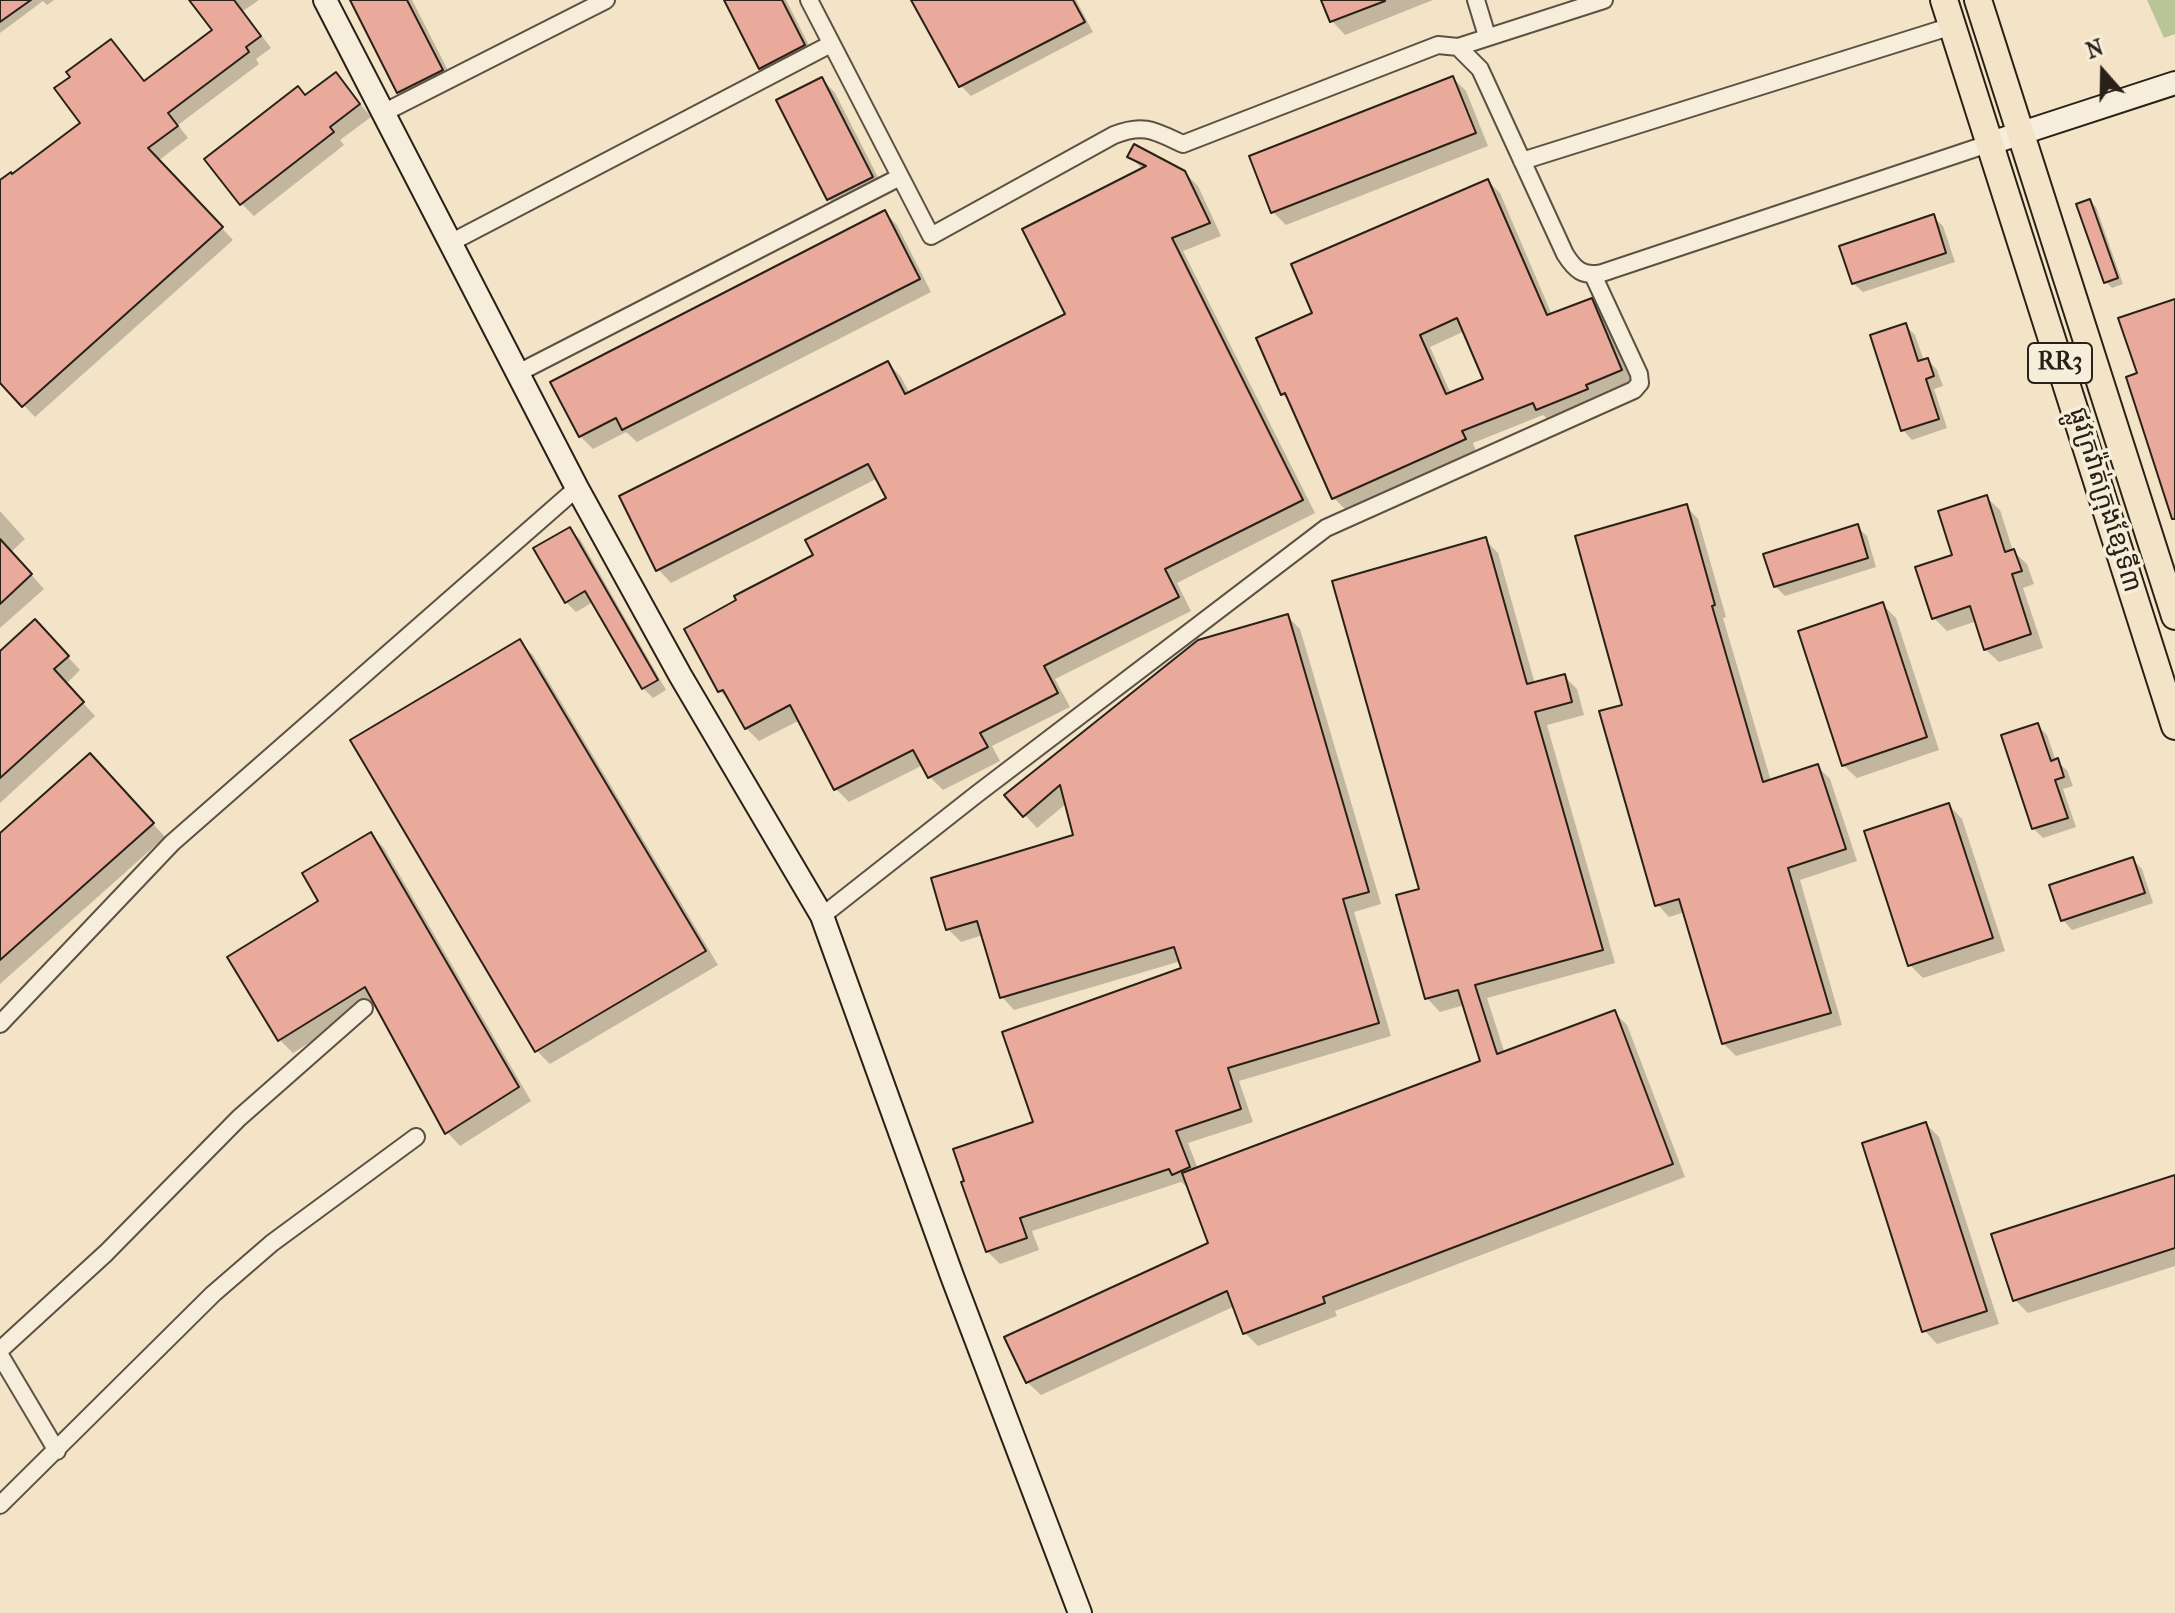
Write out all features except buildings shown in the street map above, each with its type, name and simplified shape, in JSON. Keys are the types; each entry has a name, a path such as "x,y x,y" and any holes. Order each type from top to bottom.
{"main road":[{"name":"ផ្លូវក្រវ៉ាត់ក្រុងខ្សែទី៣","path":"1944,0 2175,726"},
{"name":"ផ្លូវក្រវ៉ាត់ក្រុងខ្សែទី៣","path":"1978,0 2175,616"},
{"path":"2069,391 2100,382"}],"street":[{"path":"325,0 577,488 680,675 822,916 952,1276 1080,1613"},
{"path":"383,113 606,0"},
{"path":"809,0 931,236 1130,129 1149,128 1183,144 1438,45 1458,47 1604,0"},
{"path":"1476,0 1487,36"},
{"path":"1522,161 1952,26"},
{"path":"450,243 831,44"},
{"path":"1458,47 1480,69 1573,268 1593,275 1810,206 2175,83"},
{"path":"518,373 900,177"},
{"path":"822,916 1001,775 1326,528 1634,390 1640,383 1639,374 1593,275"},
{"path":"0,1024 172,843 577,488"},
{"path":"57,1451 0,1353 106,1253 239,1118 364,1008"},
{"path":"0,1505 213,1294 272,1243 416,1137"}],"green space":[{"path":"2147,0 2175,0 2175,34 2164,38"}]}
